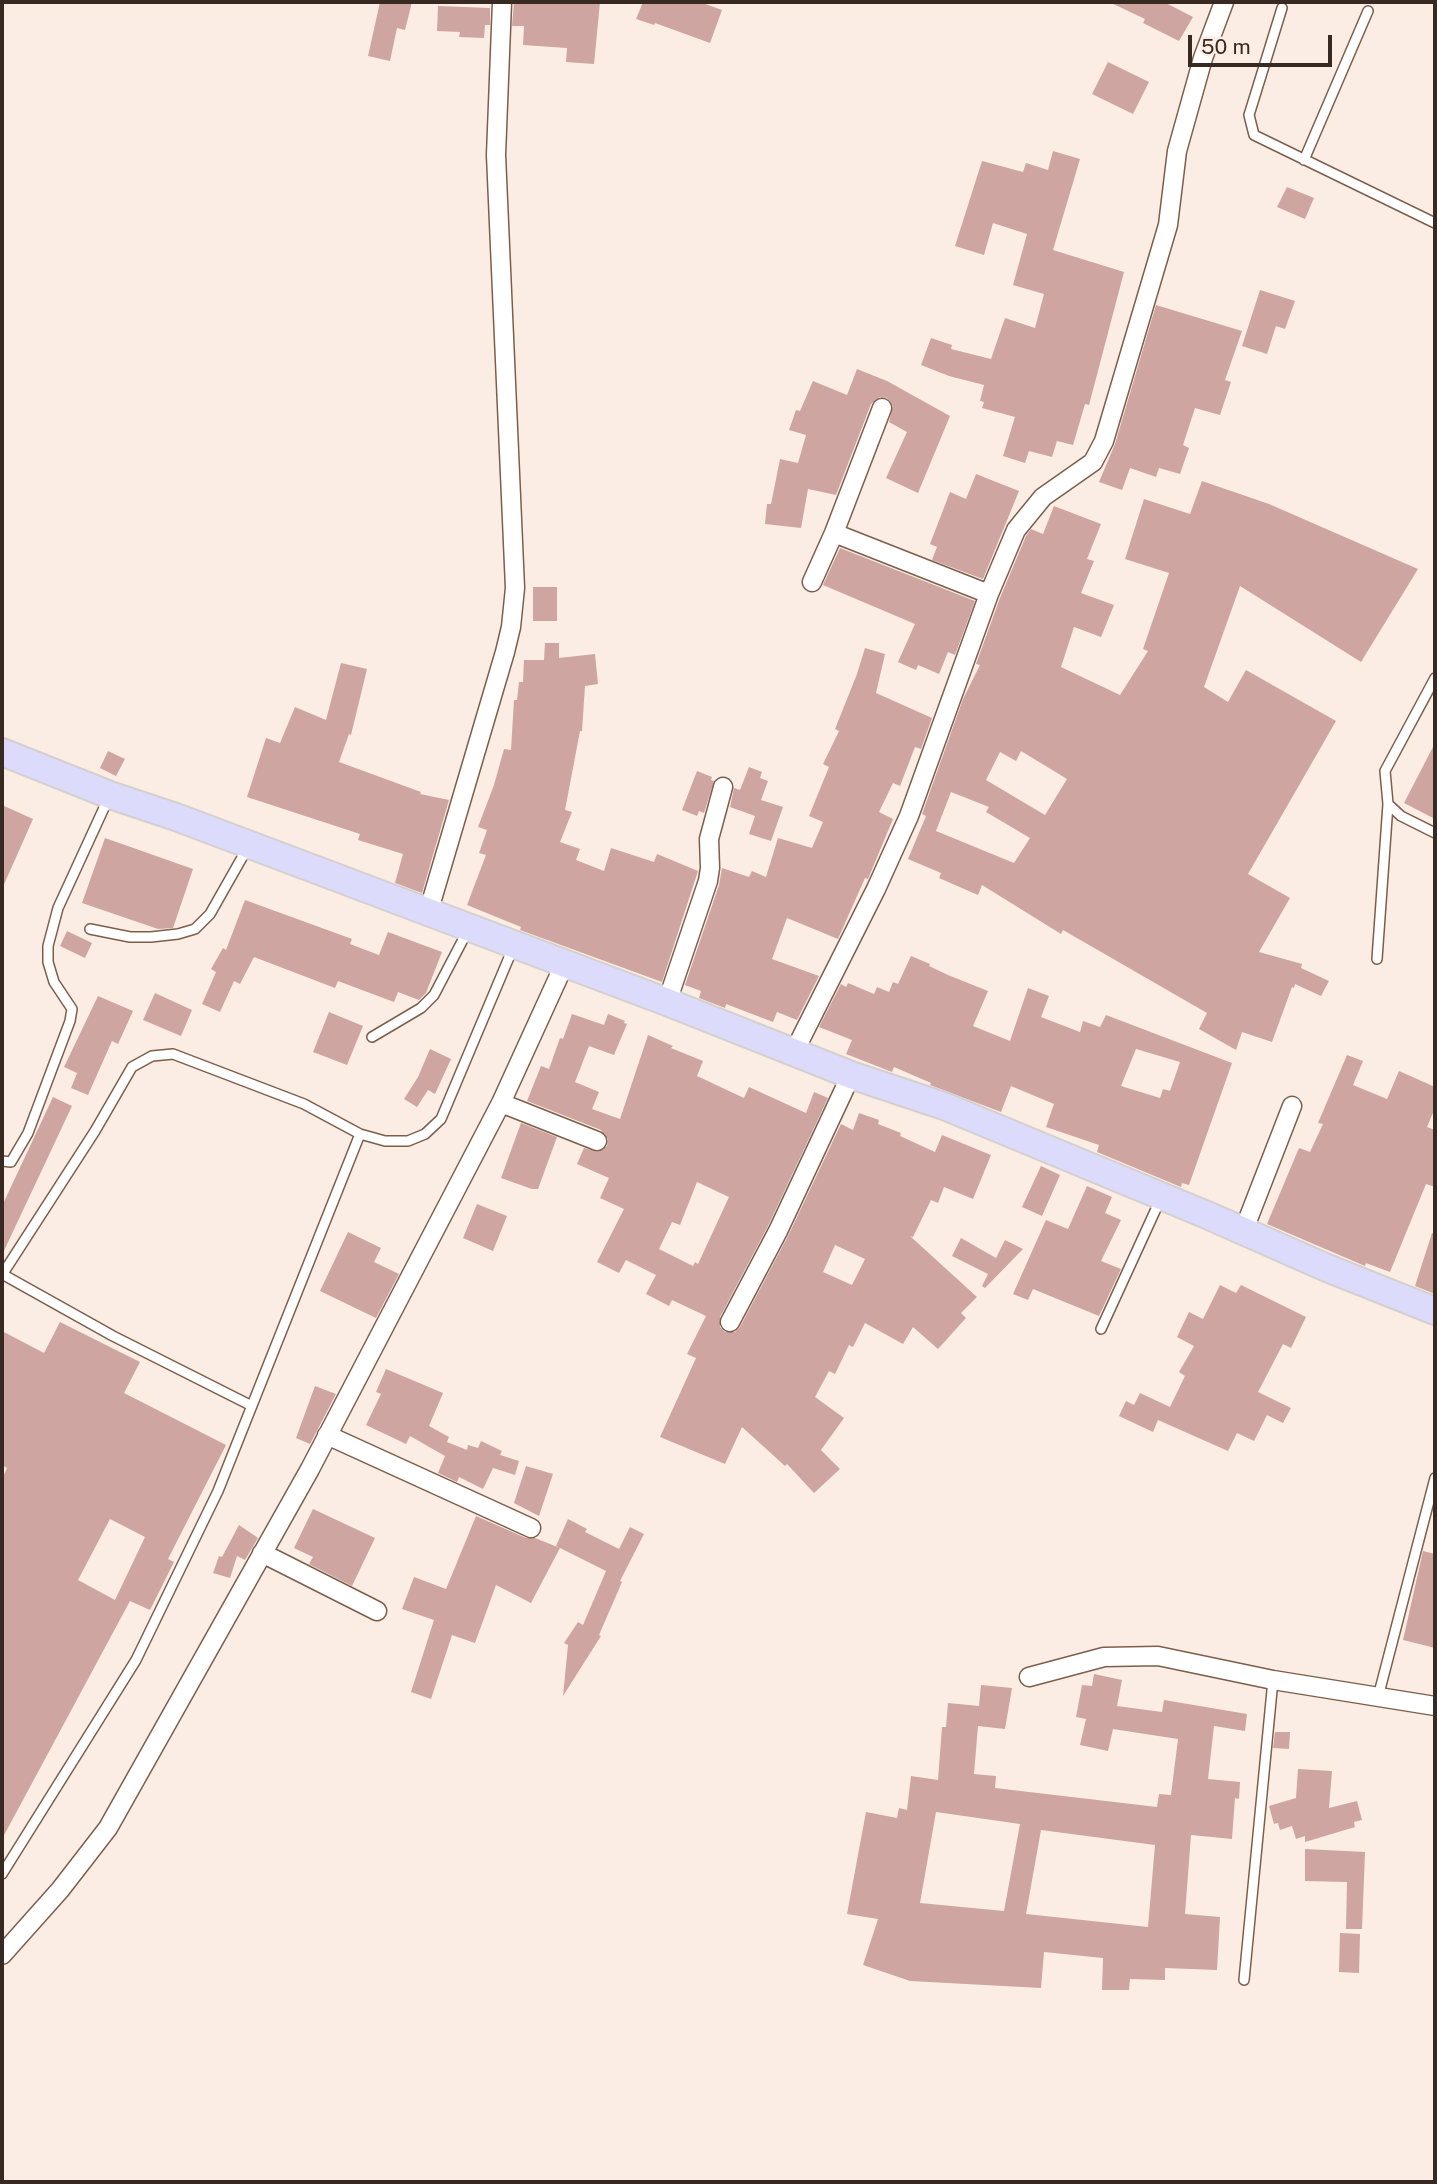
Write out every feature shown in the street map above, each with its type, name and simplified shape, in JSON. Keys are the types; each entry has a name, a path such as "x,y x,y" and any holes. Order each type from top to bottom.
{"main road":[{"path":"2,752 110,795 176,817 667,1002 851,1075 944,1107 1435,1311"}],"street":[{"path":"428,913 505,652 515,589 496,155 502,2"},
{"path":"794,1052 876,889 909,816 989,594 1016,530 1043,497 1093,462 1104,441 1168,225 1177,151 1203,58 1224,2"},
{"path":"812,582 834,533 882,408"},
{"path":"834,533 989,594"},
{"path":"667,1002 708,881 709,839 723,787"},
{"path":"2,1955 60,1890 108,1828 327,1435 501,1103 564,965"},
{"path":"730,1322 778,1231 851,1075"},
{"path":"501,1103 597,1142"},
{"path":"1243,1232 1292,1107"},
{"path":"327,1435 531,1528"},
{"path":"262,1553 377,1611"},
{"path":"1029,1677 1104,1657 1158,1656 1273,1680 1435,1706"}],"lane":[{"path":"1282,8 1249,115 1254,135 1435,223"},
{"path":"1304,160 1368,11"},
{"path":"1377,958 1388,804 1385,771 1435,678"},
{"path":"2,1161 11,1163 29,1133 71,1021 72,1009 54,982 48,962 48,946 58,908 110,795"},
{"path":"1388,804 1401,816 1435,833"},
{"path":"90,929 130,937 151,937 195,929 210,914 249,846"},
{"path":"372,1037 421,1008 434,995 469,929"},
{"path":"253,1406 113,1336 2,1274 95,1131 132,1067 152,1056 173,1054 304,1104 360,1135 385,1142 408,1142 425,1134 440,1119 514,946"},
{"path":"2,1874 136,1660 218,1491 360,1135"},
{"path":"1101,1329 1162,1196"},
{"path":"1378,1697 1435,1478"},
{"path":"1244,1980 1273,1680"}],"building":[{"path":"380,2 412,2 405,30 397,28 390,61 368,56"},
{"path":"514,2 600,2 594,64 566,62 567,48 523,45 524,26 512,26"},
{"path":"643,2 700,2 722,10 710,43 636,19"},
{"path":"1109,2 1164,2 1193,17 1179,41 1143,23 1145,19"},
{"path":"438,6 490,8 490,25 485,25 484,38 459,37 460,32 437,31"},
{"path":"1108,62 1149,82 1133,114 1092,94"},
{"path":"1053,151 1080,159 1053,250 1124,272 1089,405 1085,404 1073,445 1057,441 1052,457 1029,451 1025,463 1003,456 1015,417 982,408 984,402 980,401 984,385 921,365 931,338 952,345 951,349 991,359 1005,318 1035,328 1044,294 1013,285 1027,234 993,223 984,255 955,246 982,161 1023,172 1026,163 1048,170"},
{"path":"1287,187 1314,198 1305,219 1277,207"},
{"path":"1260,290 1295,301 1285,329 1276,326 1267,354 1242,346"},
{"path":"1156,305 1242,331 1225,380 1231,382 1220,415 1195,408 1183,445 1189,448 1180,474 1159,468 1156,477 1130,468 1122,490 1099,482 1115,444"},
{"path":"857,369 887,381 950,416 918,493 886,478 907,432 889,422 893,406 887,398 880,397 871,404 836,495 808,489 801,528 765,524 767,504 771,504 780,459 798,463 806,435 789,430 796,410 800,411 813,381 847,395"},
{"path":"976,474 1019,491 983,579 932,560 937,547 930,544 950,492 966,499"},
{"path":"1202,481 1269,504 1418,569 1361,662 1240,586 1204,687 1228,702 1246,670 1336,721 1248,874 1290,898 1259,952 1302,964 1301,968 1329,981 1321,996 1295,984 1272,1042 1242,1032 1236,1050 1199,1029 1207,1013 1063,930 1061,934 982,885 978,895 939,878 941,873 908,859 926,816 922,814 963,699 980,665 976,664 1000,598 1031,529 1043,534 1054,506 1101,524 1087,559 1094,561 1081,593 1114,605 1101,637 1074,627 1061,667 1120,695 1148,651 1143,649 1169,573 1125,559 1144,499 1190,514","holes":["1021,751 1067,779 1045,815 986,780 1000,752 1016,761","951,792 989,807 986,812 1030,838 1014,863 936,831"]},
{"path":"840,548 975,601 955,655 948,652 939,674 918,665 916,670 898,662 915,624 823,585"},
{"path":"533,587 557,587 557,621 533,621"},
{"path":"545,643 559,643 559,658 595,654 598,684 585,686 582,731 565,810 572,812 560,842 580,849 576,860 604,871 611,848 654,862 657,854 698,871 662,982 520,930 521,927 467,905 486,855 479,853 487,830 478,827 504,749 511,750 514,700 517,700 519,682 523,682 524,660 544,660"},
{"path":"865,648 885,654 876,693 932,718 921,749 915,747 900,786 893,783 879,812 893,819 868,879 865,878 838,939 787,918 772,959 819,976 797,1020 777,1012 773,1022 726,1004 725,1008 699,998 701,991 685,985 719,885 722,868 749,877 752,871 766,877 778,838 812,848 823,822 809,816 829,767 823,764 839,731 835,729"},
{"path":"341,663 367,669 351,735 349,734 339,762 421,792 420,794 449,800 422,893 395,883 403,854 358,840 360,834 247,797 266,738 280,743 295,707 326,720"},
{"path":"1435,743 1435,819 1404,803"},
{"path":"108,751 125,759 116,776 100,768"},
{"path":"749,767 762,772 760,778 768,781 761,800 783,807 771,841 749,834 755,816 730,807 734,788 740,790"},
{"path":"697,771 712,777 711,780 714,781 704,813 699,811 697,816 682,810"},
{"path":"2,805 33,819 2,889"},
{"path":"105,838 193,869 173,928 158,929 82,903"},
{"path":"245,900 352,939 350,944 379,955 388,932 442,952 426,993 419,1000 398,992 394,1002 338,981 335,988 254,957 240,984 234,981 220,1012 202,1004 216,972 211,969 223,948 226,950"},
{"path":"67,931 92,943 85,958 60,946"},
{"path":"911,956 988,991 973,1026 1010,1041 1028,988 1049,996 1041,1017 1080,1032 1083,1021 1100,1027 1106,1015 1232,1063 1189,1185 1182,1183 1181,1187 1097,1152 1099,1145 1046,1127 1054,1104 1011,1086 1001,1112 930,1085 931,1083 894,1067 892,1072 846,1054 852,1040 819,1027 841,984 846,987 848,983 874,994 877,987 889,992 893,982 898,984","holes":["1136,1049 1180,1062 1170,1091 1163,1089 1160,1098 1121,1086"]},
{"path":"155,993 192,1010 181,1036 143,1020"},
{"path":"98,996 133,1011 118,1044 112,1041 88,1095 71,1088 77,1073 64,1067"},
{"path":"329,1012 363,1026 347,1065 313,1052"},
{"path":"572,1014 604,1025 608,1014 625,1021 627,1024 614,1055 589,1046 575,1082 599,1092 592,1109 620,1119 648,1035 703,1061 697,1076 744,1098 749,1087 806,1113 814,1092 828,1098 768,1226 720,1317 720,1327 725,1332 735,1332 740,1327 788,1236 841,1124 853,1130 859,1113 879,1120 878,1124 935,1152 942,1135 991,1155 973,1199 944,1187 938,1203 931,1200 913,1237 910,1236 977,1297 961,1313 966,1318 938,1349 913,1327 903,1344 865,1323 853,1347 849,1345 835,1374 829,1371 815,1397 844,1418 821,1450 840,1469 814,1493 787,1464 785,1466 742,1427 725,1464 660,1437 696,1358 687,1354 706,1316 672,1300 669,1306 646,1294 656,1275 626,1260 619,1273 597,1262 624,1209 600,1198 609,1178 577,1164 584,1148 599,1152 607,1146 608,1139 601,1130 527,1101 541,1066 549,1069 560,1038 563,1039","holes":["697,1182 729,1197 698,1264 695,1262 693,1266 659,1249 672,1222 680,1225","835,1245 865,1259 852,1285 823,1272"]},
{"path":"430,1049 451,1059 435,1094 428,1090 417,1107 404,1099 418,1077"},
{"path":"1347,1055 1363,1061 1353,1085 1387,1099 1399,1071 1435,1087 1435,1108 1427,1127 1435,1130 1435,1187 1426,1184 1390,1272 1366,1263 1365,1266 1267,1224 1299,1148 1310,1152 1323,1124 1318,1123"},
{"path":"53,1097 72,1106 2,1255 2,1206"},
{"path":"521,1123 557,1137 538,1189 501,1178"},
{"path":"1041,1166 1060,1175 1042,1216 1022,1207"},
{"path":"1087,1186 1112,1197 1105,1213 1121,1220 1101,1261 1121,1269 1099,1316 1033,1289 1028,1300 1013,1294 1046,1220 1068,1229"},
{"path":"477,1204 507,1216 493,1251 463,1238"},
{"path":"348,1232 381,1248 374,1262 399,1274 376,1318 320,1291"},
{"path":"1432,1233 1435,1233 1435,1294 1415,1286"},
{"path":"961,1238 996,1258 1005,1240 1023,1249 985,1288 982,1286 988,1274 952,1256"},
{"path":"1220,1285 1236,1293 1241,1285 1306,1317 1291,1348 1283,1344 1258,1392 1291,1408 1283,1423 1267,1415 1254,1441 1237,1433 1228,1451 1158,1420 1153,1432 1119,1416 1126,1401 1134,1405 1140,1393 1170,1407 1185,1376 1179,1372 1194,1346 1177,1337 1189,1312 1203,1319"},
{"path":"60,1322 140,1362 124,1393 226,1445 168,1559 174,1562 150,1610 130,1601 2,1839 2,1479 7,1468 2,1465 2,1331 44,1353","holes":["110,1519 145,1537 115,1600 78,1580"]},
{"path":"386,1369 443,1393 429,1426 449,1437 447,1442 467,1450 468,1445 478,1448 481,1441 502,1451 500,1455 519,1461 515,1475 493,1468 483,1489 459,1477 457,1482 438,1473 445,1456 410,1436 406,1444 366,1425 381,1394 376,1392"},
{"path":"315,1386 336,1394 310,1444 296,1438"},
{"path":"526,1466 553,1474 539,1516 514,1503"},
{"path":"313,1509 375,1538 352,1586 309,1564 313,1557 294,1548"},
{"path":"476,1516 526,1538 535,1538 560,1548 531,1603 496,1585 475,1643 452,1635 431,1699 411,1692 434,1620 402,1609 414,1577 446,1589"},
{"path":"568,1519 587,1529 585,1532 619,1549 630,1527 644,1534 620,1581 622,1582 599,1635 601,1636 563,1696 568,1645 564,1643 578,1622 583,1625 606,1571 556,1546"},
{"path":"239,1525 258,1538 245,1560 237,1556 230,1578 213,1573 219,1556 222,1557"},
{"path":"1423,1551 1435,1554 1435,1648 1403,1640"},
{"path":"1094,1674 1122,1680 1117,1706 1162,1712 1164,1700 1247,1714 1245,1731 1214,1726 1208,1779 1240,1782 1239,1799 1235,1798 1232,1839 1191,1835 1185,1914 1220,1917 1217,1970 1165,1968 1165,1980 1130,1979 1129,1990 1102,1990 1103,1958 1044,1952 1041,1988 910,1981 863,1965 878,1919 847,1914 866,1812 897,1818 899,1808 907,1810 911,1776 938,1780 942,1727 946,1727 948,1703 979,1706 981,1685 1012,1688 1005,1729 978,1726 974,1774 996,1776 995,1788 1157,1807 1159,1794 1171,1795 1178,1739 1113,1729 1108,1751 1080,1745 1086,1719 1076,1717 1082,1685 1092,1686","holes":["936,1812 1020,1824 1004,1911 920,1903","1041,1830 1155,1845 1148,1927 1026,1914"]},
{"path":"1275,1732 1290,1732 1289,1749 1273,1748"},
{"path":"1298,1769 1332,1771 1329,1808 1357,1801 1362,1820 1354,1822 1355,1827 1305,1842 1305,1836 1296,1839 1292,1826 1280,1830 1278,1823 1274,1824 1269,1806 1296,1798"},
{"path":"1305,1849 1365,1852 1362,1929 1346,1929 1347,1882 1305,1881"},
{"path":"1340,1933 1360,1934 1359,1973 1339,1972"}]}
